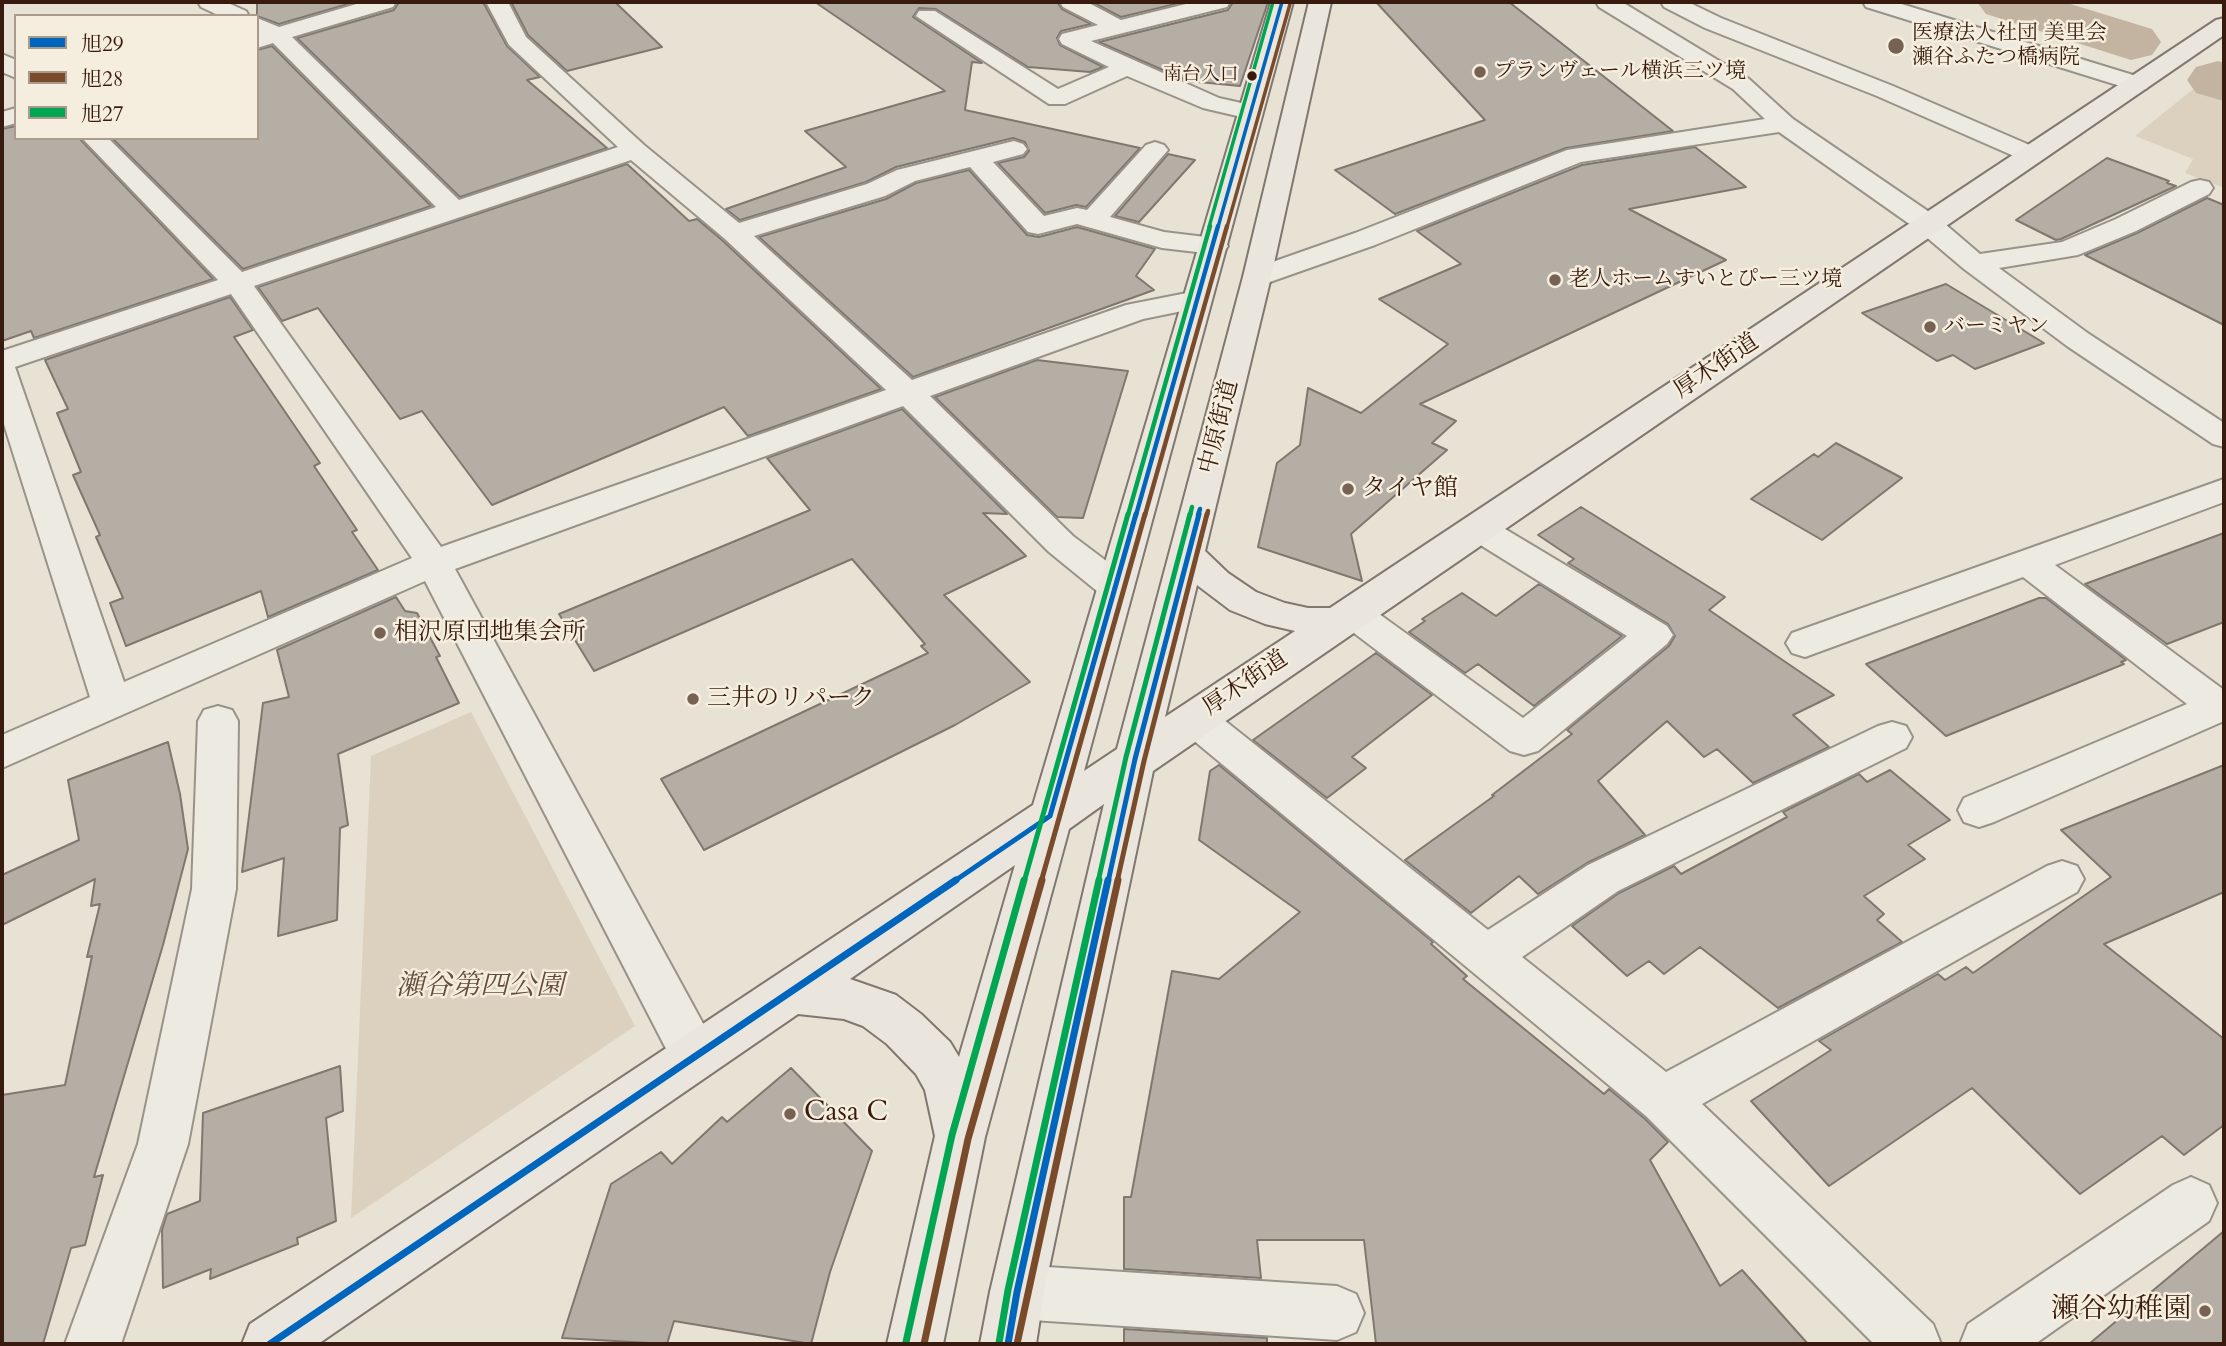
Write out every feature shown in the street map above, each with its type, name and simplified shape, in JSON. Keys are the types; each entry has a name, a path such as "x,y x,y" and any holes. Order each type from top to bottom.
{"main road":[{"path":"915,1344 960,1138 1282,2"},
{"name":"中原街道","path":"1007,1344 1135,759 1189,555 1257,277 1320,2"},
{"name":"厚木街道","path":"270,1344 2224,25"},
{"path":"1189,555 1215,582 1243,601 1278,615 1308,621 1345,616"},
{"path":"790,993 844,998 879,1010 904,1029 933,1058 948,1085 960,1138"}],"street":[{"path":"209,2 234,14"},
{"path":"264,34 385,2"},
{"path":"497,2 517,40 635,150 735,233 907,391 1061,544 1116,587"},
{"path":"1071,2 1118,27"},
{"path":"1219,2 1070,39 1211,103 1250,112"},
{"path":"1607,2 1741,84 1784,124 1928,224 1974,263 2078,340 2224,437"},
{"path":"1672,2 1713,23 1885,91 2032,155"},
{"path":"1874,2 2138,84"},
{"path":"928,16 1057,99 1085,112"},
{"path":"264,34 454,211"},
{"path":"1057,99 1127,67"},
{"path":"1257,277 1365,239 1576,155 1784,124"},
{"path":"96,140 238,284 434,563 695,1056"},
{"path":"735,233 876,190 906,175 1014,149"},
{"path":"2,361 635,150"},
{"path":"1093,220 1155,150"},
{"path":"976,158 1038,226 1077,216 1162,240 1214,246"},
{"path":"1974,263 2068,249 2126,225 2200,188"},
{"path":"2,752 434,563 1136,311 1196,300"},
{"path":"2,370 112,704"},
{"path":"1805,643 2224,490"},
{"path":"1345,616 1524,740 1654,635 1478,528"},
{"path":"2027,562 2221,706"},
{"path":"1979,810 2221,706"},
{"path":"1195,719 1663,1100 1913,1344"},
{"path":"93,1344 163,1144 214,889 218,721"},
{"path":"1488,955 1603,878 1892,737"},
{"path":"1663,1100 2062,879"},
{"path":"1988,1344 2192,1203"},
{"path":"1017,1292 1337,1314"}],"green space":[{"path":"2218,73 2224,75 2224,188 2185,173 2193,159 2135,136 2197,86"},
{"name":"瀬谷第四公園","path":"471,712 635,1026 351,1218 371,756"}],"building":[{"path":"257,2 355,2 279,24 257,14"},
{"path":"399,2 483,2 507,46 540,77 527,80 607,148 460,197 297,38 394,10"},
{"path":"511,2 615,2 662,47 567,71 528,35"},
{"path":"815,2 1057,2 1062,9 1091,24 1061,31 1057,38 1060,45 1103,67 1090,72 1028,67 936,9 919,8 913,17 982,63 972,62 965,110 1140,148 1086,207 1076,205 1045,213 998,163 1024,157 1029,151 1025,142 1013,138 896,167 866,182 740,220 726,209 846,167 805,131 945,91"},
{"path":"1092,2 1184,2 1121,17"},
{"path":"1233,2 1268,2 1240,86 1188,81 1099,42 1228,10"},
{"path":"1376,2 1509,2 1673,131 1566,148 1395,214 1335,170 1485,120"},
{"path":"272,46 431,206 243,269 114,140 259,140 259,49"},
{"path":"14,126 14,140 81,140 213,279 34,338 31,331 2,341 2,129"},
{"path":"1695,147 1746,187 1629,209 1726,260 1420,404 1456,421 1432,443 1447,450 1351,534 1362,581 1258,547 1277,463 1300,445 1308,388 1361,413 1448,344 1379,299 1461,264 1417,231 1582,165"},
{"path":"1168,154 1195,160 1139,222 1115,216"},
{"path":"2107,158 2176,186 2061,239 2056,240 2016,220"},
{"path":"627,164 689,221 697,219 723,241 881,389 748,436 724,407 492,505 422,411 400,419 318,308 282,321 258,287"},
{"path":"969,170 1027,235 1039,237 1077,227 1155,249 1136,276 1154,290 913,377 759,237 886,199 916,183"},
{"path":"2207,198 2224,205 2224,325 2085,255 2137,233"},
{"path":"1946,284 2044,343 1975,369 1953,355 1937,361 1862,313"},
{"path":"230,297 253,330 234,337 320,463 314,466 357,530 352,532 378,570 268,617 261,591 126,646 110,603 123,598 96,537 100,535 73,475 81,472 57,413 68,409 45,360"},
{"path":"1037,360 1128,371 1083,518 1057,517 935,397"},
{"path":"902,409 1007,514 983,513 1026,556 944,595 1030,682 955,725 704,850 661,779 928,653 921,646 925,644 852,559 594,671 559,614 810,510 767,458"},
{"path":"1836,443 1902,478 1822,540 1751,499 1814,454 1818,457"},
{"path":"1581,507 1725,597 1709,610 1834,695 1793,715 1829,747 1753,783 1717,749 1704,757 1667,721 1598,781 1645,835 1587,863 1538,894 1519,876 1471,913 1405,860 1494,796 1492,795 1572,734 1567,730 1669,646 1675,636 1668,624 1568,563 1574,559 1538,535"},
{"path":"2224,533 2224,622 2167,644 2085,584"},
{"path":"1539,584 1622,636 1534,706 1478,664 1465,673 1409,632 1425,621 1422,619 1462,593 1496,616"},
{"path":"396,597 405,611 417,613 440,656 436,657 459,703 338,754 348,825 340,828 337,920 278,936 284,858 242,872 263,703 289,697 277,650"},
{"path":"2039,598 2046,598 2126,660 2121,662 2124,664 1946,736 1866,664"},
{"path":"1376,653 1432,695 1352,757 1366,768 1327,798 1253,740"},
{"path":"168,742 180,794 188,849 163,945 94,1177 103,1175 85,1245 71,1248 43,1344 2,1344 2,1095 65,1085 92,956 87,957 100,904 91,906 95,879 2,925 2,875 79,840 68,780"},
{"path":"1219,765 1433,942 1431,944 1467,976 1463,979 1604,1094 1609,1089 1645,1119 1668,1142 1650,1160 1720,1286 1742,1270 1808,1344 1376,1344 1364,1240 1257,1240 1261,1278 1124,1269 1124,1197 1131,1197 1172,971 1219,979 1300,912 1199,840 1210,771"},
{"path":"2224,765 2224,892 2104,944 2224,1039 2224,1125 2184,1155 2162,1136 2080,1194 1972,1088 1829,1186 1751,1101 1831,1050 1819,1041 1938,974 1945,980 1966,967 1973,973 2111,877 2061,830"},
{"path":"1890,770 1950,820 1908,845 1925,859 1864,896 1884,914 1877,920 1902,942 1778,1008 1700,947 1664,974 1649,961 1627,976 1572,926 1619,893 1674,866 1681,874 1787,817 1783,812 1859,774 1867,782"},
{"path":"340,1066 343,1111 326,1118 336,1221 297,1238 298,1244 210,1279 211,1269 163,1288 162,1230 167,1214 200,1201 203,1113"},
{"path":"791,1068 872,1151 830,1272 811,1344 674,1321 667,1344 562,1338 611,1184 661,1152 672,1164 722,1117 727,1122"},
{"path":"2224,1231 2224,1344 2089,1344"},
{"path":"1124,1329 1267,1338 1267,1344 1124,1344"}],"waterway":[{"path":"2006,2 2131,42"},
{"path":"2218,80 2224,82"}],"transit line":[{"name":"旭27","path":"906,1342 952,1135 1273,2"},
{"name":"旭29","path":"270,1344 1050,816 1282,2"},
{"name":"旭28","path":"924,1344 968,1139 1290,4"},
{"name":"旭27","path":"999,1343 1008,1290 1126,757 1192,507"},
{"name":"旭29","path":"1008,1344 1017,1292 1135,759 1200,509"},
{"name":"旭28","path":"1017,1344 1144,761 1208,511"}],"place":[{"name":"医療法人社団 美里会 瀬谷ふたつ橋病院","path":"1896,46"},
{"name":"プランヴェール横浜三ツ境","path":"1480,72"},
{"name":"南台入口","path":"1252,76"},
{"name":"老人ホームすいとぴー三ツ境","path":"1555,280"},
{"name":"バーミヤン","path":"1930,327"},
{"name":"タイヤ館","path":"1348,489"},
{"name":"相沢原団地集会所","path":"380,633"},
{"name":"三井のリパーク","path":"693,699"},
{"name":"Casa C","path":"790,1114"},
{"name":"瀬谷幼稚園","path":"2205,1311"}]}
